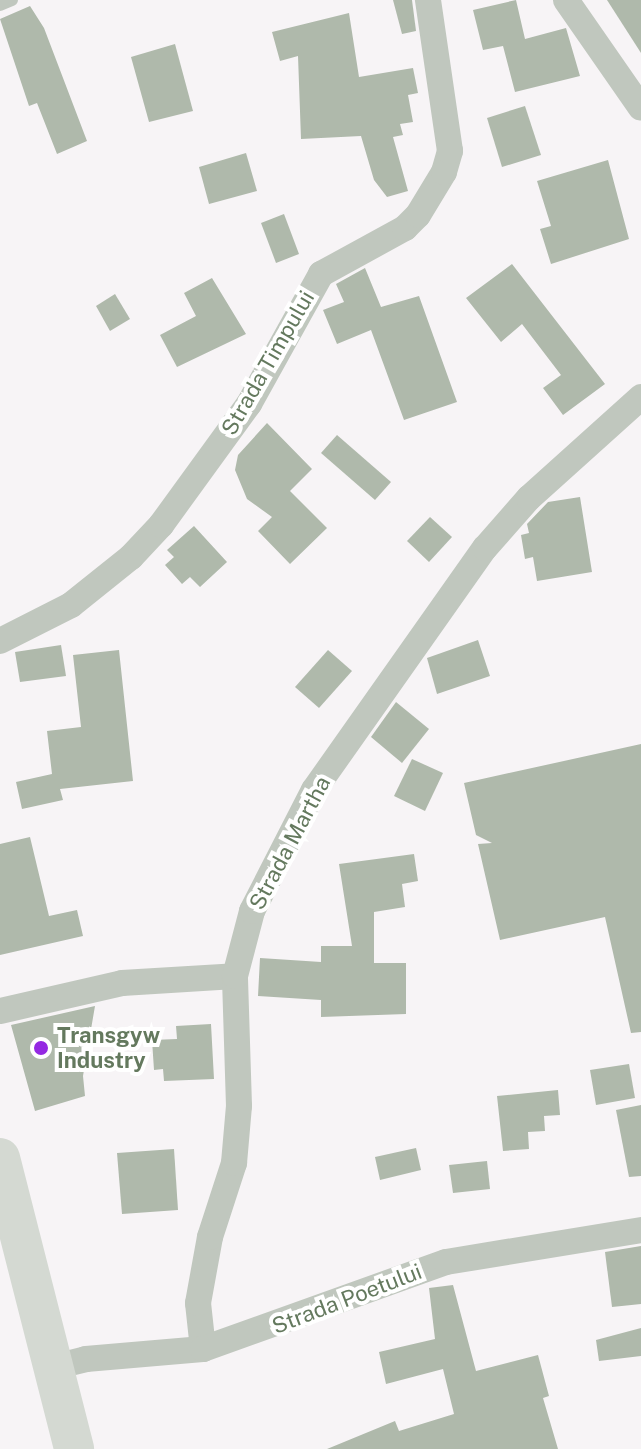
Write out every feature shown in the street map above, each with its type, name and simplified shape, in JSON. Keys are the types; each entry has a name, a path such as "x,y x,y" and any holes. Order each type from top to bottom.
{"main road":[{"path":"0,1158 74,1449"}],"street":[{"name":"Strada Timpului","path":"0,641 71,605 131,557 161,525 249,404 321,274 405,228 418,215 444,172 450,151 428,0"},
{"path":"566,0 641,108"},
{"name":"Strada Martha","path":"203,1349 198,1303 210,1237 234,1163 239,1106 235,976 252,911 314,790 485,548 529,498 641,397"},
{"path":"0,1011 122,983 235,976"},
{"name":"Strada Poetului","path":"54,1367 86,1359 203,1349 285,1324 446,1262 641,1230"}],"lane":[{"path":"0,5 12,0"}],"building":[{"path":"393,0 412,0 416,31 402,34"},
{"path":"516,0 525,39 566,28 580,76 515,92 503,46 483,50 473,10"},
{"path":"607,0 641,0 641,53"},
{"path":"30,6 44,28 87,141 57,154 37,103 29,106 0,19"},
{"path":"349,13 359,77 413,68 418,93 408,95 413,122 400,124 403,135 393,137 408,191 387,197 374,180 361,136 301,139 298,56 280,61 272,32"},
{"path":"175,44 193,111 149,122 131,57"},
{"path":"525,106 541,155 502,167 487,118"},
{"path":"246,153 257,191 209,204 199,167"},
{"path":"608,160 629,239 551,264 540,229 551,226 537,181"},
{"path":"284,214 299,254 276,263 261,223"},
{"path":"512,264 605,384 563,415 543,388 561,375 522,324 501,342 466,298"},
{"path":"365,268 381,307 419,296 457,402 404,420 371,330 337,344 323,310 344,302 336,284"},
{"path":"212,278 246,334 177,367 160,335 196,316 184,293"},
{"path":"115,294 130,319 110,331 96,306"},
{"path":"267,423 312,469 290,491 327,528 290,564 258,531 272,517 247,499 235,470 238,455"},
{"path":"337,435 391,482 375,500 321,453"},
{"path":"580,497 592,572 537,581 533,557 525,559 521,535 529,533 527,524 548,502"},
{"path":"430,517 452,537 429,562 407,541"},
{"path":"194,526 227,562 200,587 190,577 182,584 165,565 174,557 167,550"},
{"path":"478,640 490,676 437,694 427,658"},
{"path":"61,645 66,676 20,682 15,652"},
{"path":"119,650 133,781 60,789 63,800 22,809 16,782 52,774 47,731 81,727 73,655"},
{"path":"328,650 352,671 319,708 295,687"},
{"path":"396,702 429,729 402,763 371,737"},
{"path":"641,744 641,1032 631,1033 605,917 500,940 478,844 492,843 476,835 464,783"},
{"path":"412,759 443,773 425,811 394,796"},
{"path":"30,837 49,916 77,910 83,936 0,955 0,844"},
{"path":"414,854 418,881 402,884 405,907 374,912 374,963 406,963 406,1014 321,1017 321,1000 258,996 260,958 321,962 321,946 352,946 339,864"},
{"path":"95,1006 83,1076 85,1096 35,1111 11,1025"},
{"path":"211,1024 214,1079 164,1081 163,1069 154,1070 152,1040 177,1039 176,1026"},
{"path":"629,1064 635,1098 596,1105 590,1070"},
{"path":"558,1090 560,1115 544,1116 545,1131 528,1132 529,1149 503,1151 497,1096"},
{"path":"641,1105 641,1176 629,1177 616,1110"},
{"path":"416,1148 421,1170 380,1180 375,1157"},
{"path":"174,1149 178,1210 122,1214 117,1153"},
{"path":"487,1161 490,1189 453,1193 449,1165"},
{"path":"641,1246 641,1304 612,1307 605,1252"},
{"path":"453,1285 476,1371 538,1355 549,1396 543,1398 558,1449 327,1449 395,1421 399,1431 454,1414 443,1369 386,1384 379,1352 435,1339 429,1288"},
{"path":"641,1328 641,1356 599,1361 596,1340"}],"place":[{"name":"Transgyw Industry","path":"41,1048"}]}
